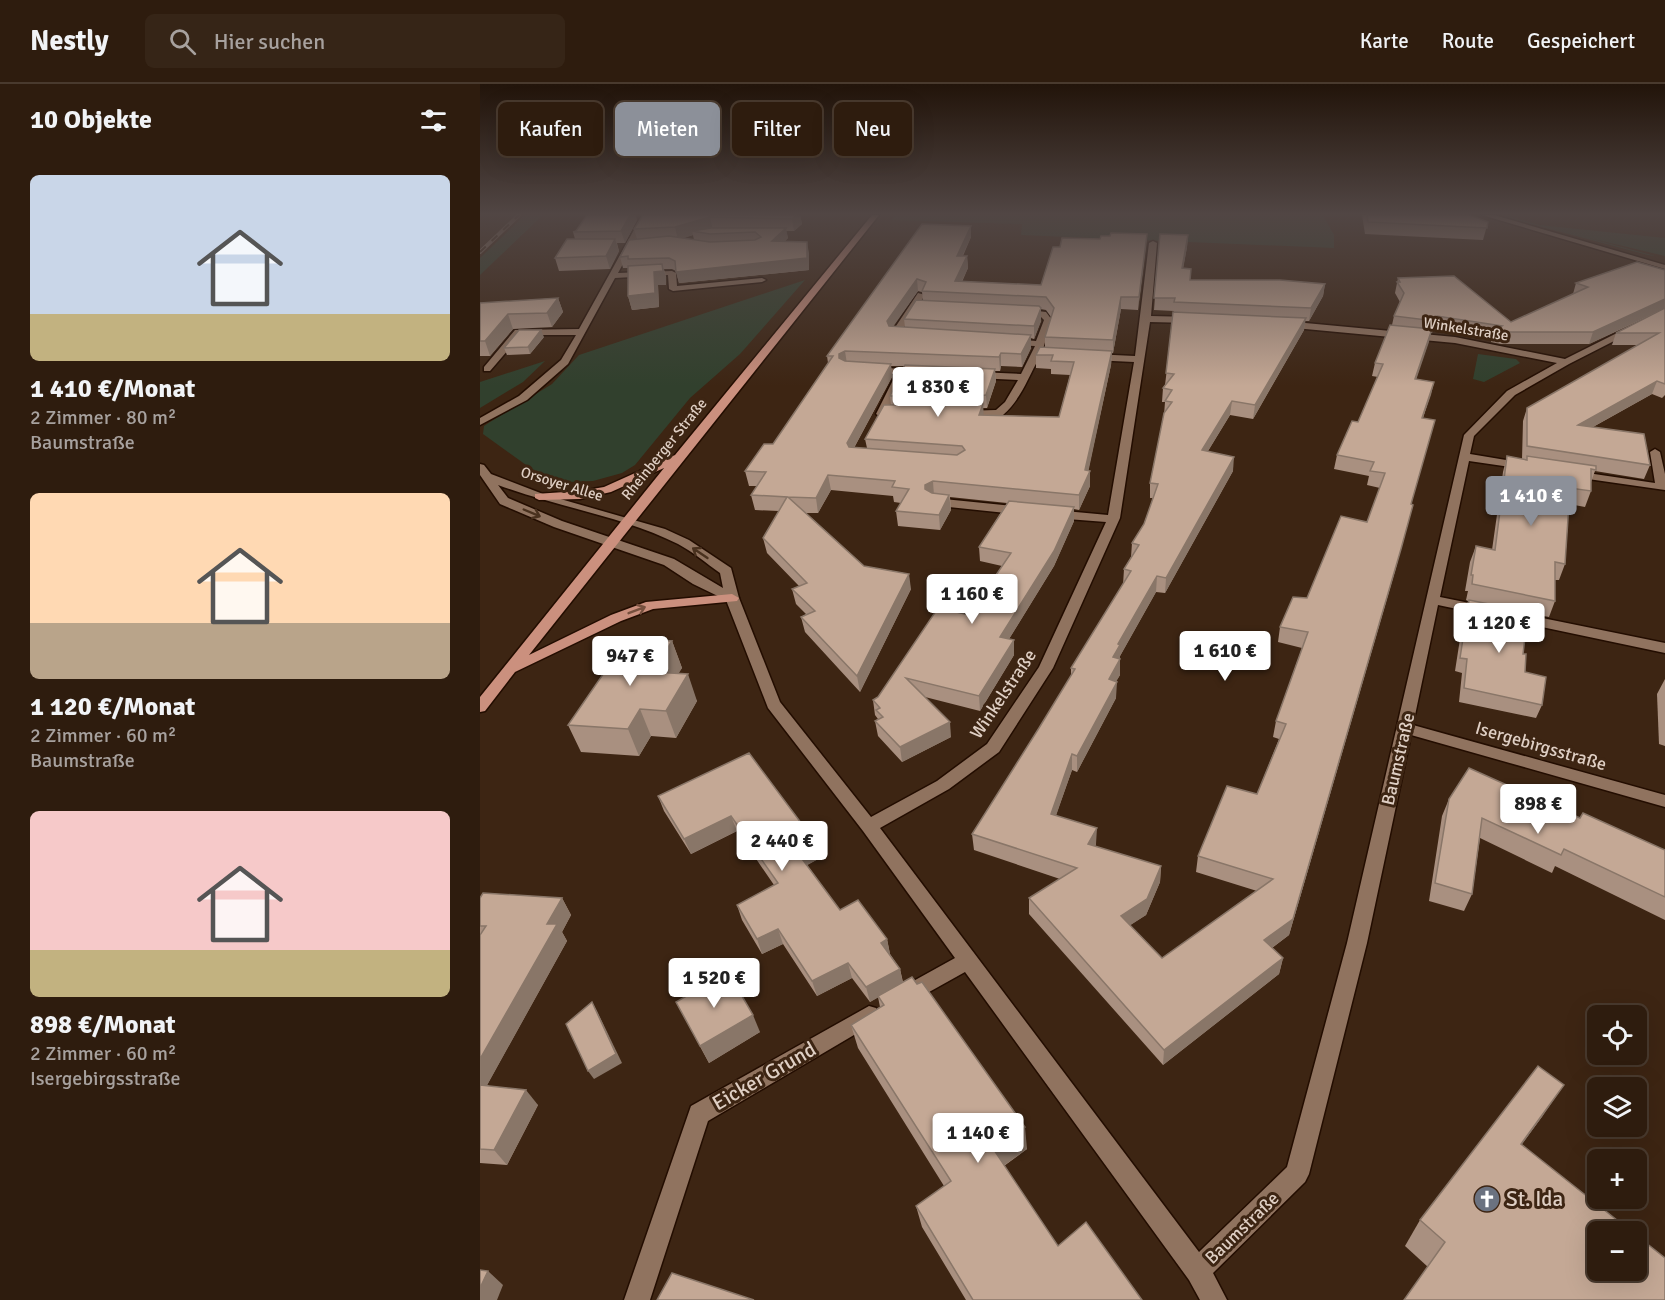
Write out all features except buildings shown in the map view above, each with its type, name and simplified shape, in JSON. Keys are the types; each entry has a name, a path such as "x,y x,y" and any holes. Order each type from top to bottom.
{"main road":[{"name":"Rheinberger Straße","path":"480,707 830,272"},
{"path":"538,496 580,495 607,490 679,457"},
{"path":"508,671 616,618 651,605 732,598"}],"street":[{"path":"480,422 523,398 565,363 615,272"},
{"name":"Winkelstraße","path":"869,826 943,785 993,748 1046,668 1113,519 1140,359 1150,272"},
{"path":"613,276 672,273 673,289 762,280"},
{"path":"917,336 895,334 921,295"},
{"path":"914,307 926,307"},
{"path":"957,414 999,413 1009,404 1026,377 1048,320 1043,314 1007,311"},
{"name":"Baumstraße","path":"1198,1271 1297,1174 1357,944 1469,435 1511,393 1566,362 1665,312"},
{"path":"1146,319 1204,320"},
{"name":"Winkelstraße","path":"1273,323 1455,340 1566,362"},
{"path":"487,369 518,332 582,332"},
{"path":"1007,342 1040,344"},
{"path":"1036,355 1059,356"},
{"path":"1082,357 1140,359"},
{"path":"858,369 913,372"},
{"path":"883,417 902,372"},
{"path":"969,375 1026,377"},
{"path":"1558,471 1662,487 1655,452"},
{"path":"1465,457 1534,468"},
{"name":"Orsoyer Allee","path":"480,467 504,501 610,543"},
{"name":"Orsoyer Allee","path":"488,477 538,496 627,522"},
{"path":"934,502 1113,519"},
{"path":"627,522 661,532 685,543 726,571 732,598 773,704 869,826 969,960 1198,1271 1214,1300"},
{"path":"610,543 669,562 698,581 732,598"},
{"path":"1433,600 1665,648"},
{"name":"Isergebirgsstraße","path":"1406,728 1665,801"},
{"name":"Eicker Grund","path":"637,1300 699,1114 830,1037 969,960"}],"green space":[{"path":"805,280 740,354 690,398 635,465 622,473 593,481 552,480 540,475 483,434 484,426 552,384 579,355"},
{"path":"1478,354 1516,359 1520,363 1484,382 1473,379"},
{"path":"545,361 523,382 480,408 480,382"}],"place":[{"name":"St. Ida","path":"1487,1199"}]}
